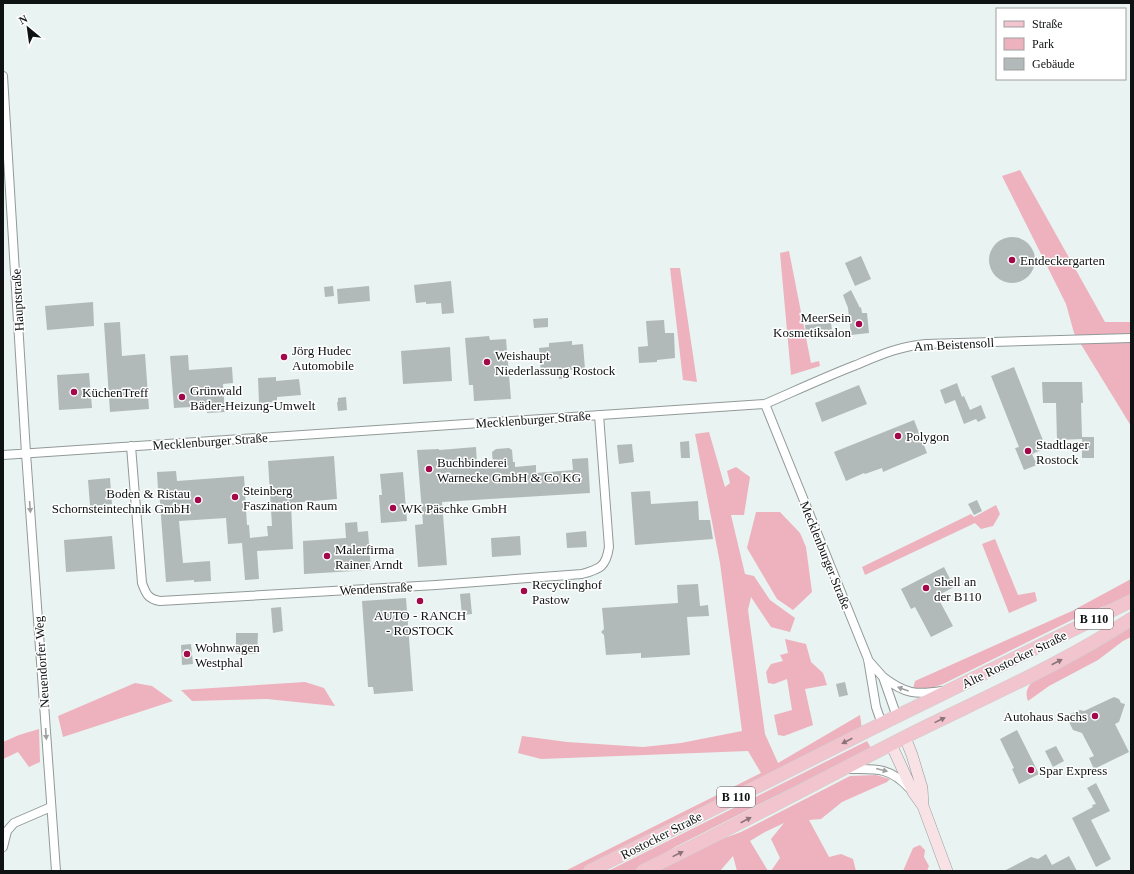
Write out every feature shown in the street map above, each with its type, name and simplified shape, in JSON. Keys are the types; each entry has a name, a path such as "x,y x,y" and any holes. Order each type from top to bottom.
{"main road":[{"name":"Alte Rostocker Straße","path":"897,717 1131,600"},
{"name":"Alte Rostocker Straße","path":"906,737 1012,686 1075,653 1106,636 1131,619"},
{"path":"897,717 906,737"},
{"name":"Rostocker Straße","path":"590,871 897,717"},
{"path":"882,724 891,744"},
{"name":"Rostocker Straße","path":"643,871 712,838 906,737"}],"street":[{"name":"Hauptstraße","path":"3,76 5,151 26,453"},
{"name":"Am Beistensoll","path":"765,404 842,370 893,350 912,345 934,343 1131,338"},
{"name":"Mecklenburger Straße","path":"3,456 26,453 765,404 868,659 876,707 882,724"},
{"name":"Wendenstraße","path":"131,446 142,583 152,600 160,601 436,585 582,574 594,570 602,565 608,558 609,547 599,415"},
{"name":"Neuendorfer Weg","path":"26,453 56,871"},
{"name":"Mecklenburger Straße","path":"868,659 883,678 897,717"},
{"path":"883,678 893,685 916,693 954,688"},
{"path":"906,737 922,788 923,806"},
{"path":"891,744 913,792"},
{"path":"844,769 876,769 890,772 904,782 923,806 947,871"},
{"path":"3,847 7,831 14,823 51,807"}],"green space":[{"path":"1020,170 1105,322 1131,322 1131,426 1074,333 1066,304 1002,176"},
{"path":"789,251 811,363 819,361 820,366 791,375 780,253"},
{"path":"670,268 680,268 697,382 683,380"},
{"path":"709,432 725,487 730,483 727,471 736,467 750,477 744,515 731,515 745,574 754,576 770,600 795,618 790,632 771,627 751,597 748,610 765,734 778,763 860,715 862,729 582,871 565,871 761,773 748,751 541,759 518,753 522,736 567,742 643,747 681,743 742,731 720,563 695,434"},
{"path":"996,505 1000,514 993,526 981,529 975,523 865,575 862,567 971,514 974,517"},
{"path":"756,512 780,512 800,533 806,547 812,592 793,610 777,599 747,548"},
{"path":"995,539 1018,595 1035,592 1037,601 1009,613 982,544"},
{"path":"1131,579 1131,596 1084,614 943,684 929,689 913,689 915,681 1072,611"},
{"path":"1131,624 1131,637 1123,641 1098,660 1049,686 1028,701 1028,688 1037,678"},
{"path":"785,639 806,644 811,662 823,673 827,685 805,689 813,725 784,736 778,735 774,715 792,710 787,679 774,684 768,683 766,672 771,664 783,661 780,655 788,653"},
{"path":"305,682 324,688 335,706 267,699 192,701 181,690"},
{"path":"135,683 152,686 173,701 63,737 58,716"},
{"path":"39,729 40,762 29,767 18,752 3,759 3,742"},
{"path":"867,741 871,748 675,847 635,871 608,871"},
{"path":"876,775 890,779 887,782 842,802 821,819 809,820 829,857 841,854 853,859 856,871 771,871 780,858 771,839 784,823 750,841 768,871 737,871 733,856 720,871 652,871 703,846 741,832 850,776"},
{"path":"920,845 925,850 924,857 929,866 927,871 903,871 913,848"}],"building":[{"name":"Entdeckergarten","path":"1008,237 1016,237 1025,241 1031,247 1035,260 1031,273 1025,279 1016,283 1008,283 999,279 993,273 989,264 989,256 993,247 999,241"},
{"path":"861,256 871,279 855,286 845,263"},
{"path":"451,281 454,313 442,314 441,303 416,303 414,285"},
{"path":"333,286 334,296 325,297 324,287"},
{"path":"369,286 370,301 338,304 337,289"},
{"name":"MeerSein Kosmetiksalon","path":"851,290 860,308 861,307 862,313 867,313 869,333 851,335 848,308 843,295"},
{"path":"93,302 94,326 47,330 45,306"},
{"path":"548,318 548,327 534,328 533,319"},
{"path":"664,320 665,333 674,333 675,358 657,360 657,362 639,363 638,347 648,346 646,321"},
{"path":"120,322 122,356 145,354 149,409 110,412 104,323"},
{"path":"831,323 833,337 811,339 810,334 806,334 805,325"},
{"name":"Weishaupt Niederlassung Rostock","path":"489,336 490,340 506,339 511,399 474,401 473,385 469,385 465,338"},
{"path":"572,341 572,345 583,344 585,369 567,370 568,378 559,379 558,371 541,372 539,348 549,347 549,343"},
{"path":"450,347 452,381 403,384 401,351"},
{"path":"188,355 189,370 232,367 233,383 223,384 225,412 207,413 207,406 174,408 170,356"},
{"path":"1014,367 1046,448 1032,454 1037,465 1024,470 1015,448 1019,447 991,376"},
{"name":"KüchenTreff","path":"89,373 92,408 59,410 57,375"},
{"path":"276,377 276,381 299,379 301,395 277,397 277,402 259,403 258,378"},
{"path":"1042,382 1082,382 1082,437 1094,437 1094,458 1082,458 1082,439 1057,440 1056,403 1043,403"},
{"path":"957,383 962,397 964,396 970,410 981,405 986,418 978,422 976,419 964,424 955,400 945,404 940,390"},
{"path":"859,385 867,404 822,422 815,403"},
{"path":"346,397 347,410 338,411 338,398"},
{"name":"Polygon","path":"914,420 927,453 883,472 882,468 865,474 864,473 846,481 834,452"},
{"path":"689,441 690,458 681,458 680,442"},
{"path":"632,444 634,462 619,464 617,445"},
{"path":"476,447 477,465 493,464 492,452 496,449 509,448 512,450 515,467 536,465 536,473 573,470 572,459 588,458 590,493 442,502 447,565 418,567 415,525 423,524 417,450"},
{"path":"334,456 337,499 291,503 293,549 257,551 259,579 245,580 242,543 228,544 226,518 179,521 183,563 210,561 211,581 194,582 194,580 166,582 157,472 176,471 177,481 244,476 247,525 249,525 250,538 268,536 267,526 272,526 268,461"},
{"name":"WK Päschke GmbH","path":"403,472 407,521 381,523 379,495 382,495 380,474"},
{"path":"110,478 112,504 90,506 88,480"},
{"path":"650,491 651,504 698,501 699,520 710,520 713,539 635,545 631,492"},
{"path":"977,500 982,511 974,515 968,504"},
{"path":"357,522 358,532 368,531 371,570 304,574 303,541 346,538 345,523"},
{"path":"586,531 587,547 567,548 566,533"},
{"path":"112,536 115,569 66,572 64,540"},
{"path":"520,536 521,555 492,557 491,538"},
{"path":"944,567 954,587 937,596 953,626 931,637 915,607 911,609 901,589"},
{"path":"698,584 700,606 708,605 709,616 687,617 690,655 641,658 641,653 606,655 604,635 601,632 604,629 602,608 678,603 677,585"},
{"path":"470,593 472,614 462,615 460,594"},
{"path":"406,598 413,691 374,694 373,687 368,687 362,601"},
{"path":"281,607 283,631 273,633 271,608"},
{"path":"236,633 258,633 257,654 236,654"},
{"name":"Wohnwagen Westphal","path":"191,644 193,664 182,665 181,645"},
{"path":"845,682 848,695 839,697 836,684"},
{"path":"1114,697 1119,699 1121,703 1125,704 1119,722 1115,724 1129,752 1094,769 1089,758 1094,756 1082,733 1073,730 1068,720 1070,714 1080,710 1084,711"},
{"path":"1017,730 1039,774 1019,784 1012,769 1014,768 1000,739"},
{"path":"1056,746 1064,761 1053,767 1045,751"},
{"path":"1096,783 1110,811 1091,820 1111,859 1096,867 1072,818 1096,804 1087,788"},
{"path":"1046,854 1052,865 1069,856 1077,871 1004,871 1031,857 1038,859"}],"place":[{"name":"Entdeckergarten","path":"1012,260"},
{"name":"MeerSein Kosmetiksalon","path":"859,324"},
{"name":"Jörg Hudec Automobile","path":"284,357"},
{"name":"Weishaupt Niederlassung Rostock","path":"487,362"},
{"name":"KüchenTreff","path":"74,392"},
{"name":"Grünwald Bäder-Heizung-Umwelt","path":"182,397"},
{"name":"Polygon","path":"898,436"},
{"name":"Stadtlager Rostock","path":"1028,451"},
{"name":"Buchbinderei Warnecke GmbH & Co KG","path":"429,469"},
{"name":"Steinberg Faszination Raum","path":"235,497"},
{"name":"Boden & Ristau Schornsteintechnik GmbH","path":"198,500"},
{"name":"WK Päschke GmbH","path":"393,508"},
{"name":"Malerfirma Rainer Arndt","path":"327,556"},
{"name":"Shell an der B110","path":"926,588"},
{"name":"Recyclinghof Pastow","path":"524,591"},
{"name":"AUTO - RANCH - ROSTOCK","path":"420,601"},
{"name":"Wohnwagen Westphal","path":"187,654"},
{"name":"Autohaus Sachs","path":"1095,716"},
{"name":"Spar Express","path":"1031,770"}]}
